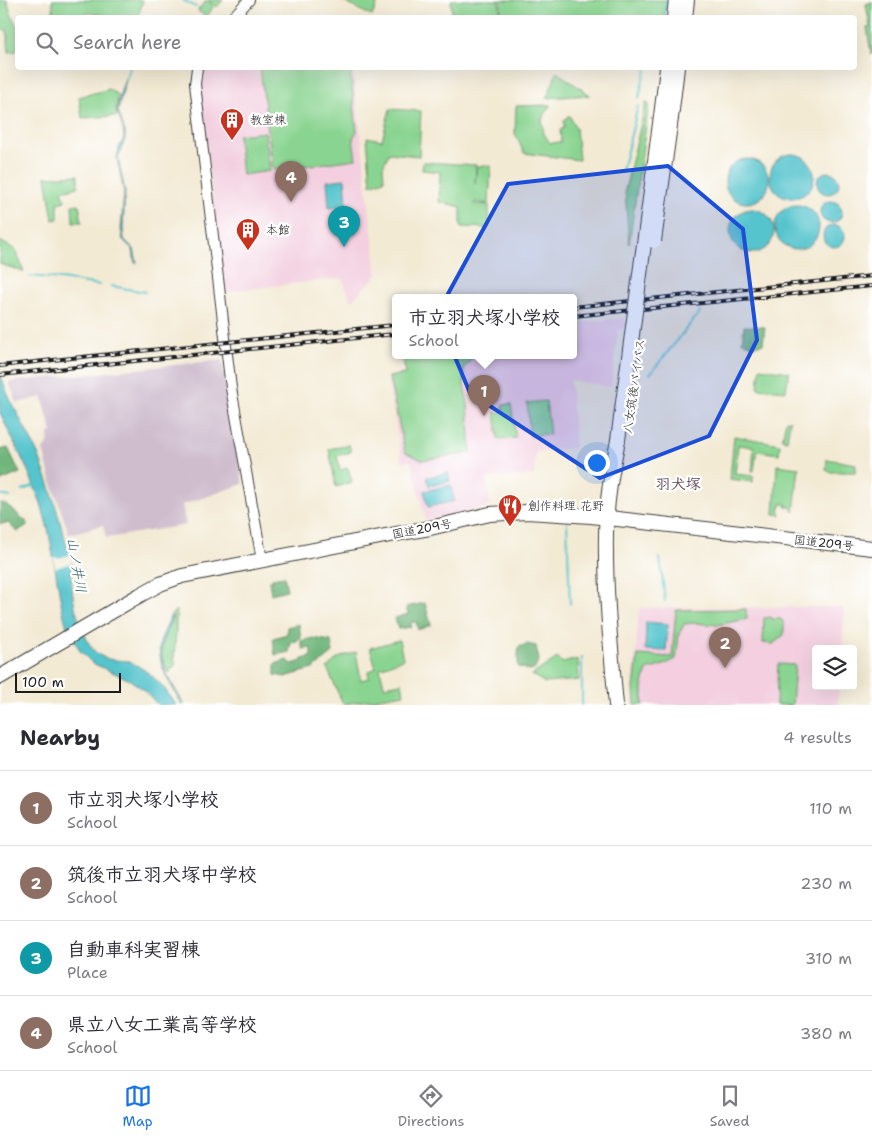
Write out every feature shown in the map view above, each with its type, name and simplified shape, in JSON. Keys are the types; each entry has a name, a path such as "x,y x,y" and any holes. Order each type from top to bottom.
{"highway":[{"path":"674,15 676,0"},
{"path":"685,15 687,0"},
{"name":"八女筑後バイパス","path":"666,117 667,70"},
{"name":"八女筑後バイパス","path":"616,705 608,603 606,534 622,469 622,440 666,117 677,70"},
{"name":"国道209号","path":"0,677 160,584 182,576 500,513 551,513 611,518 872,548"},
{"name":"八女筑後バイパス","path":"611,518 614,534 617,606 625,705"}],"street":[{"path":"235,15 249,0"},
{"path":"197,70 195,84 225,348 262,560"}],"highlighted area":[{"path":"668,166 743,229 757,340 709,436 600,478 470,393 437,314 508,184"}],"shaded area":[{"path":"203,70 353,70 377,275 351,301 342,278 224,292 199,88"},
{"path":"626,318 625,329 618,329 611,387 570,380 575,445 573,448 536,452 534,475 487,478 490,505 426,521 411,461 402,461 387,376 404,373 402,359 577,359 577,323"},
{"path":"222,360 243,484 182,505 186,525 106,538 103,525 69,534 52,484 43,449 48,444 49,433 52,432 42,397 17,403 9,382"},
{"path":"841,607 844,610 842,645 812,645 812,690 839,690 838,705 634,705 633,688 639,608"}],"green space":[{"path":"0,0 7,0 15,22 15,51 9,52 7,30 0,30"},
{"path":"52,0 143,0 139,15 87,13 87,15 54,15"},
{"path":"207,0 212,4 209,0 223,0 217,7 214,5 208,15 204,15 198,10"},
{"path":"340,0 379,0 372,15"},
{"path":"451,0 499,0 500,15 452,15"},
{"path":"501,0 667,0 665,15 501,15"},
{"path":"872,2 871,54 867,28 870,27 866,4"},
{"path":"260,70 350,70 357,131 353,138 356,159 273,170"},
{"path":"557,72 590,95 547,98"},
{"path":"109,89 118,95 117,116 82,118 79,97"},
{"path":"646,103 649,104 629,244 625,190"},
{"path":"550,105 542,120 544,134 550,143 561,142 560,130 564,128 564,121 569,115 576,128 579,160 524,153 515,134 516,106"},
{"path":"390,109 421,111 419,156 389,153 383,166 384,180 371,185 367,137 382,140"},
{"path":"265,132 270,171 242,175 238,135"},
{"path":"423,162 476,165 475,184 477,166 491,166 489,204 475,202 474,204 489,205 489,228 461,227 461,207 439,202 440,172 422,170"},
{"path":"78,175 78,187 62,191 65,201 58,203 58,219 53,220 46,177"},
{"path":"79,204 82,222 73,222 72,205"},
{"path":"0,241 16,250 24,272 0,264"},
{"path":"744,326 765,327 763,344 753,346 742,342"},
{"path":"403,359 471,359 464,368 464,385 468,404 471,453 422,460 405,452 389,377 405,374"},
{"path":"760,368 789,372 786,391 758,388"},
{"path":"546,401 550,435 542,434 530,437 527,403"},
{"path":"511,404 516,438 498,439 495,411 498,413 503,410 503,405"},
{"path":"786,420 790,421 787,440 782,439"},
{"path":"734,436 780,444 779,454 757,451 754,471 752,471 754,447 738,445 735,474 753,476 753,482 730,479"},
{"path":"349,445 351,452 337,456 340,470 348,468 352,482 336,487 329,449"},
{"path":"8,448 20,473 1,481 0,450"},
{"path":"827,459 856,464 855,472 830,472 826,470"},
{"path":"777,465 799,468 794,512 791,507 786,507 787,504 781,504 779,508 781,515 774,514"},
{"path":"0,503 7,505 29,524 17,532 8,523 0,524"},
{"path":"284,576 287,590 271,594 269,581 272,578"},
{"path":"425,603 431,625 418,630 416,622 411,622 411,627 398,629 395,618 408,614 406,607"},
{"path":"746,609 747,619 717,625 684,624 679,635 676,659 647,670 643,684 643,705 635,705 634,688 638,655 672,657 676,610"},
{"path":"176,610 174,658 176,664 169,673 162,658 162,645 173,617 171,615"},
{"path":"771,617 772,619 781,619 784,623 784,635 773,644 763,643 764,618"},
{"path":"299,624 301,639 291,643 289,652 275,655 273,638 287,634 287,627"},
{"path":"313,638 331,641 333,653 313,669 285,677 275,675 275,664 288,660 292,664 311,657 311,648 303,649 301,641"},
{"path":"399,640 403,659 380,668 384,686 402,683 404,694 343,704 327,668 338,658 356,652 361,680 369,678 368,672 376,668 370,648"},
{"path":"527,644 536,646 539,660 535,669 531,671 518,667 519,647"},
{"path":"557,658 563,663 578,659 579,680 545,683 532,675"},
{"path":"778,664 795,665 792,705 776,705"}],"water":[{"path":"126,77 118,111 125,132 125,139 118,158 125,192 124,239 134,249 137,263 135,263 133,250 123,240 121,230 124,192 117,158 124,138 123,128 117,111 121,90"},
{"path":"792,154 804,158 810,164 814,176 810,188 804,194 792,198 780,194 774,188 770,176 774,164 780,158"},
{"path":"747,159 759,163 765,169 769,181 765,193 759,199 747,203 735,199 729,193 725,181 729,169 735,163"},
{"path":"828,172 836,175 839,183 836,191 828,194 820,191 817,183 820,175"},
{"path":"345,179 347,206 329,208 327,181"},
{"path":"831,201 839,204 842,212 839,220 831,223 823,220 820,212 823,204"},
{"path":"797,205 809,209 815,215 819,227 815,239 809,245 797,249 785,245 779,239 775,227 779,215 785,209"},
{"path":"752,209 764,213 770,219 774,231 770,243 764,249 752,253 740,249 734,243 730,231 734,219 740,213"},
{"path":"834,225 842,228 845,236 842,244 834,247 826,244 823,236 826,228"},
{"path":"0,373 8,395 38,454 51,490 72,564 72,591 76,609 88,642 104,658 128,661 150,674 160,683 176,705 158,705 144,690 130,680 92,663 81,652 67,628 49,533 41,503 0,413"},
{"path":"448,473 450,481 429,486 427,477"},
{"path":"451,485 454,501 428,507 424,491"},
{"path":"170,616 172,617 161,647 162,661 184,705 182,705 168,680 160,658 160,642"},
{"path":"646,622 668,624 666,651 645,650"}],"pier":[{"path":"70,555 72,563 55,568 53,557 58,558"}],"waterway":[{"path":"183,0 196,7"},
{"path":"664,15 666,0"},
{"path":"126,79 129,70"},
{"path":"639,98 646,70"},
{"path":"622,171 638,106"},
{"path":"30,276 99,285"},
{"path":"111,286 145,292"},
{"path":"650,374 700,312"},
{"path":"23,490 35,485"},
{"path":"0,495 10,497"},
{"path":"567,522 570,604"},
{"path":"660,558 665,601"},
{"path":"582,657 582,705"}],"railway":[{"path":"577,307 872,276"},
{"path":"577,316 872,286"},
{"path":"0,366 392,325"},
{"path":"0,375 392,334"}],"place":[{"name":"教室棟","path":"232,141"},
{"name":"県立八女工業高等学校","path":"291,202"},
{"name":"自動車科実習棟","path":"344,247"},
{"name":"本館","path":"248,251"},
{"name":"市立羽犬塚小学校","path":"484,416"},
{"name":"創作料理 花野","path":"510,527"},
{"name":"筑後市立羽犬塚中学校","path":"725,668"}],"district":[{"name":"羽犬塚","path":"678,484"}],"water label":[{"name":"山ノ井川","path":"77,565"}]}
